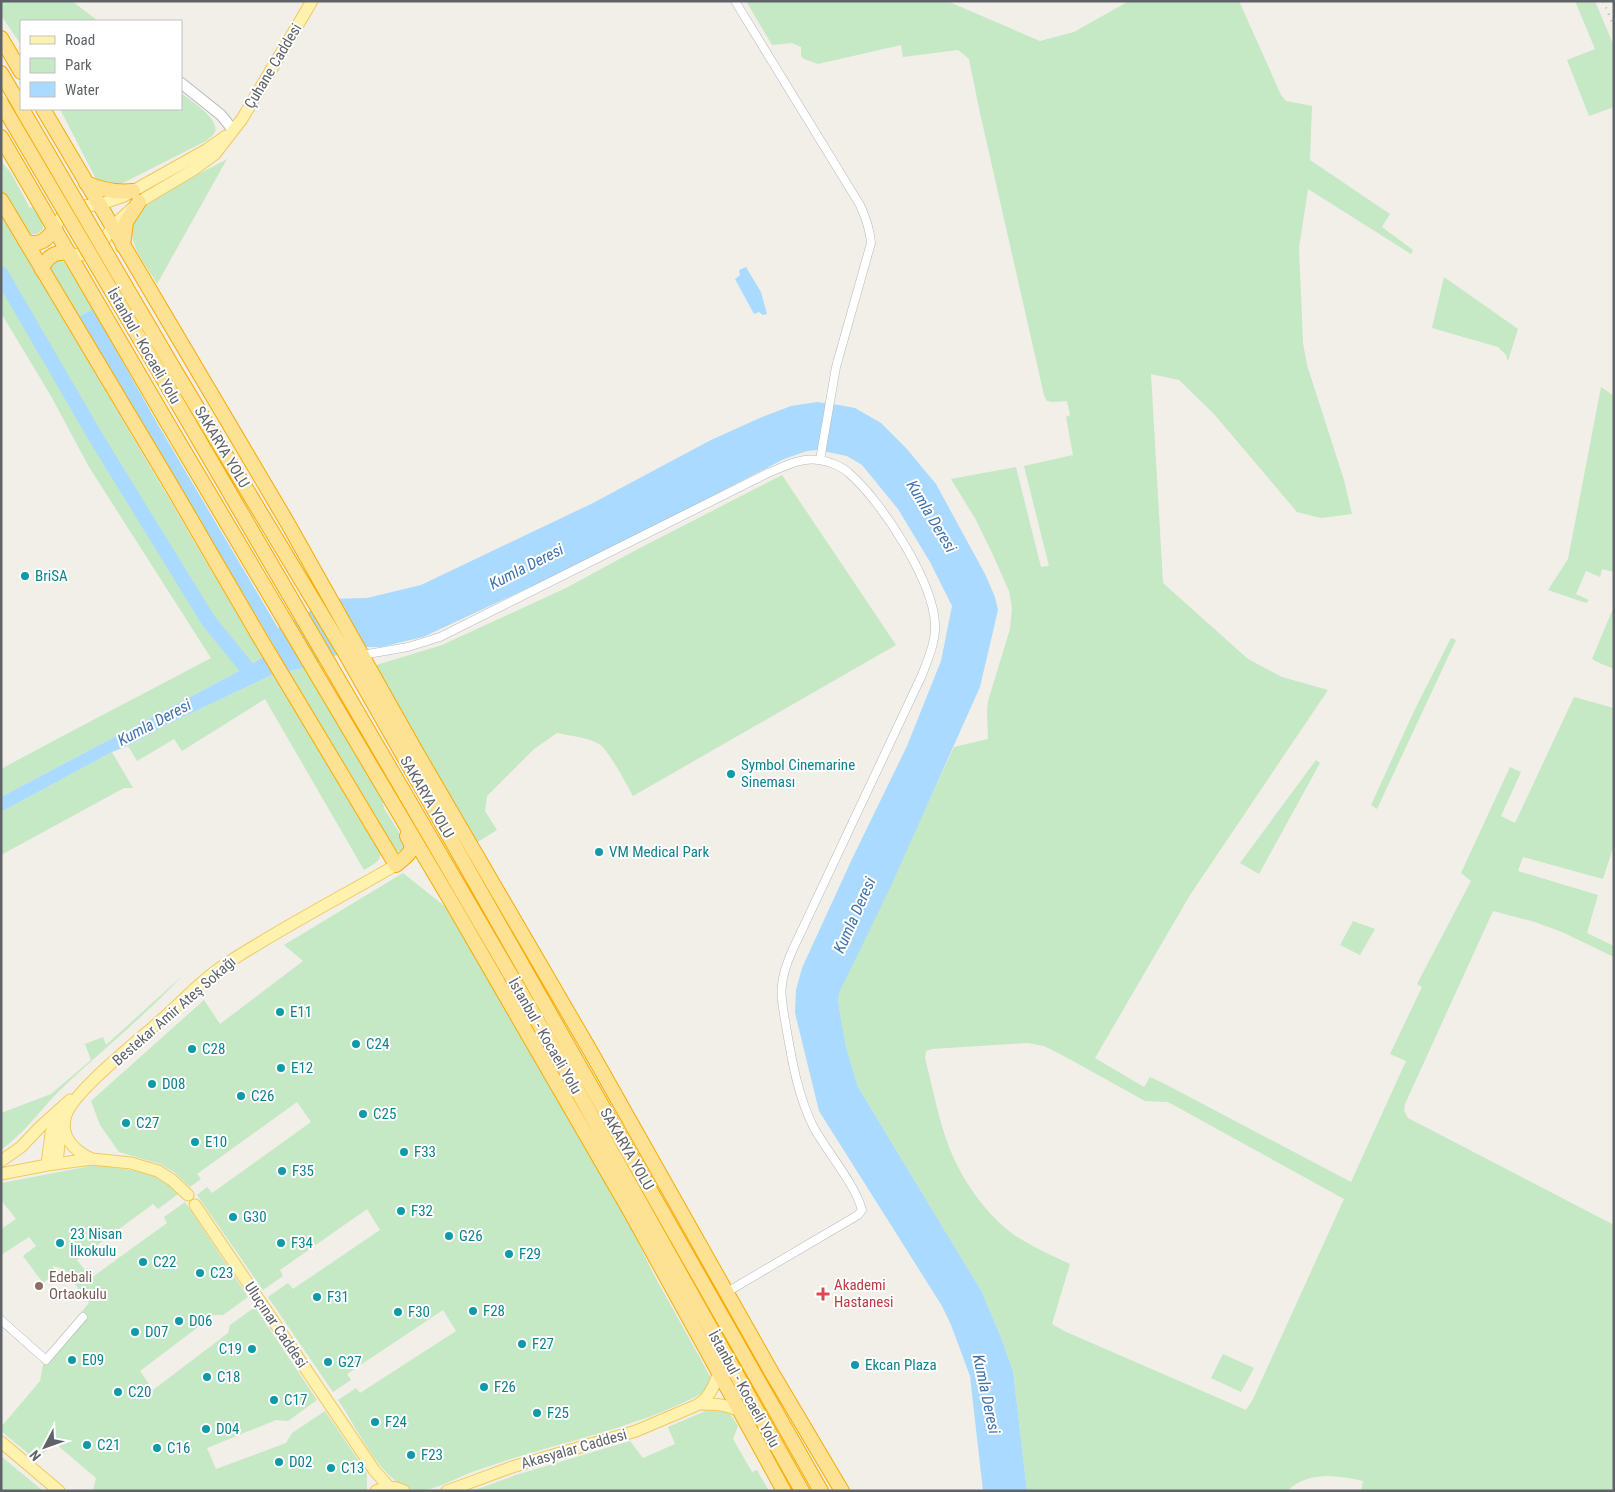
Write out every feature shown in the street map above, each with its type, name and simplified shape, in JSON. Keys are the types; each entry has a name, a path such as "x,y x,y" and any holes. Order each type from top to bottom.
{"highway":[{"path":"1,38 20,70"},
{"name":"SAKARYA YOLU","path":"2,74 20,105"},
{"name":"İstanbul - Kocaeli Yolu","path":"1,103 559,1058 801,1491"},
{"name":"SAKARYA YOLU","path":"23,110 174,369 311,594 324,603 355,652 821,1491"},
{"path":"44,110 252,465 324,603"},
{"path":"1,138 435,874 630,1211 784,1491"},
{"path":"33,192 52,195 61,190 69,183 75,164"},
{"path":"86,183 99,189 136,196 126,222 123,246"},
{"path":"1,200 396,865"},
{"path":"25,242 38,243 44,241 54,228"},
{"path":"42,270 44,263 52,255 70,254"},
{"path":"88,286 95,271 105,264 116,260 134,266"},
{"path":"252,465 311,594"},
{"path":"212,496 287,591"},
{"path":"355,652 591,1052 842,1491"},
{"path":"388,795 394,815 412,846 411,851 396,865"},
{"path":"396,865 413,861 428,867 435,874"}],"main road":[{"name":"Çuhane Caddesi","path":"136,196 233,130 242,119 312,1"},
{"path":"54,228 69,209 78,206 98,205 136,196"},
{"path":"70,254 84,255 96,251 136,196"},
{"name":"Bestekar Amir Ateş Sokağı","path":"66,1114 91,1083 204,981 230,961 396,865"},
{"path":"1,1161 21,1147 40,1126 91,1083"},
{"path":"52,1164 51,1133 53,1127 61,1113 75,1096"},
{"path":"52,1164 60,1129 66,1114"},
{"path":"66,1114 64,1126 66,1136 71,1145 80,1153 92,1159"},
{"name":"Uluçınar Caddesi","path":"1,1174 52,1164 92,1159 131,1163 158,1171 172,1180 191,1200 374,1470 389,1487"},
{"path":"700,1404 708,1396 716,1383 719,1371"},
{"path":"700,1404 730,1406 741,1412"},
{"name":"Akasyalar Caddesi","path":"447,1491 494,1473 636,1430 700,1404"},
{"path":"1,1442 55,1490"},
{"path":"374,1470 376,1491 389,1487 395,1487 404,1491"}],"street":[{"path":"735,1 860,206 870,231 871,243 836,367 820,457"},
{"path":"182,84 221,115 233,130"},
{"path":"355,652 408,647 440,637 768,473 799,461 820,457 849,472 887,516 925,586 933,607 936,625 934,641 922,675 792,950 786,965 781,997 791,1052 807,1113 857,1196 862,1210 858,1215 727,1292"},
{"path":"1,1320 46,1360 83,1316"}],"green space":[{"path":"1,1 72,1 97,20 20,20 20,44 1,15"},
{"path":"746,1 947,1 1040,41 1074,32 1129,1 1239,1 1281,95 1286,101 1312,106 1310,160 1390,214 1382,227 1413,250 1411,254 1308,189 1299,248 1303,343 1307,365 1344,480 1352,514 1321,518 1297,512 1214,414 1179,380 1151,374 1163,583 1248,659 1282,677 1328,690 1190,895 1095,1058 1144,1087 1150,1077 1165,1084 1351,1182 1406,1061 1390,1054 1422,987 1417,984 1471,881 1461,873 1510,767 1521,772 1501,816 1515,823 1574,697 1614,708 1614,845 1603,879 1523,857 1518,871 1598,895 1587,933 1614,946 1614,957 1562,932 1535,922 1493,911 1405,1104 1404,1111 1408,1118 1614,1225 1614,1491 1361,1491 1363,1481 1323,1476 1304,1480 1287,1491 1027,1491 1013,1371 1002,1340 982,1292 858,1087 846,1047 838,1001 840,991 954,747 988,739 988,701 1010,629 1012,608 1009,591 993,555 976,520 951,479 1016,467 1041,567 1049,566 1024,466 1073,455 1066,417 1070,415 1067,401 1047,401 1044,395 969,59 958,50 903,57 901,45 818,64 804,59 801,56 801,47 792,43 772,45","holes":["1027,1043 1044,1046 1145,1101 1168,1102 1344,1199 1253,1399 1246,1410 1064,1331 1052,1324 1070,1264 1031,1245 1009,1231 990,1213 966,1182 954,1159 942,1126 925,1058 926,1051 932,1049"]},
{"path":"1575,1 1595,1 1614,46 1614,107 1589,116 1567,60 1595,49"},
{"path":"182,94 213,121 215,132 206,141 119,185 111,186 97,181 61,110 182,110"},
{"path":"227,159 157,284 133,241 132,227 137,213 154,199"},
{"path":"1,161 11,173 30,208 33,207 42,221 43,229 37,234 27,232 1,191"},
{"path":"1,213 262,657 243,669 1,797 1,769 211,658 89,467 51,396 1,313"},
{"path":"60,260 65,263 93,309 78,317 50,269 55,261"},
{"path":"1444,277 1518,329 1508,361 1506,355 1498,347 1432,328"},
{"path":"1601,387 1614,396 1614,572 1602,569 1600,577 1586,571 1576,594 1589,600 1586,603 1548,590 1568,559"},
{"path":"782,475 896,645 633,796 603,747 584,738 557,733 534,749 487,796 485,811 497,830 476,843 373,666 442,645 566,588"},
{"path":"1614,606 1614,669 1592,659"},
{"path":"1451,638 1456,640 1377,809 1371,805 1415,709"},
{"path":"304,668 382,796 384,808 407,845 401,851 397,851 391,845 285,672"},
{"path":"274,674 380,851 381,854 378,860 364,870 265,699 182,751 174,739 137,761 128,746 168,724"},
{"path":"112,752 133,788 124,788 1,855 1,812"},
{"path":"1316,760 1320,763 1259,874 1240,863"},
{"path":"403,873 447,908 624,1213 653,1273 711,1378 706,1389 695,1397 641,1420 500,1462 437,1487 422,1490 403,1486 381,1466 338,1400 356,1388 360,1393 456,1331 443,1310 347,1374 351,1380 333,1392 268,1297 288,1283 293,1289 380,1230 367,1209 280,1270 283,1276 263,1290 197,1195 207,1187 212,1193 311,1122 297,1102 197,1174 201,1179 190,1187 174,1172 160,1164 119,1152 100,1125 91,1101 204,1000 220,1024 303,961 284,945"},
{"path":"1353,921 1375,929 1360,955 1340,945"},
{"path":"182,976 57,1093 24,1130 1,1150 1,1113 51,1094 91,1060 85,1044 103,1037 106,1045"},
{"path":"96,1165 144,1172 164,1179 178,1194 158,1209 153,1204 77,1260 91,1278 167,1223 164,1217 185,1202 248,1297 223,1315 214,1315 140,1371 153,1390 228,1333 230,1325 255,1307 317,1400 288,1421 276,1420 207,1448 216,1469 286,1443 292,1433 325,1411 367,1473 367,1491 93,1491 96,1478 56,1444 35,1459 1,1431 1,1427 40,1381 43,1365 46,1360 45,1355 89,1303 64,1269 52,1266 56,1273 43,1283 23,1256 36,1246 29,1237 1,1255 1,1229 16,1219 1,1200 1,1183"},
{"path":"1223,1354 1254,1368 1241,1392 1211,1378"},
{"path":"710,1409 724,1409 731,1415 738,1426 733,1439 752,1472 757,1470 769,1491 472,1491 516,1475 630,1441 643,1458 675,1444 668,1427"},
{"path":"1,1456 43,1491 1,1491"}],"water":[{"path":"746,267 761,292 767,314 763,315 759,312 754,314 735,279 740,275 739,270"},
{"name":"Kumla Deresi","path":"93,309 157,423 278,628 330,599 367,598 421,585 591,504 711,440 791,406 817,402 855,408 881,423 906,448 936,484 985,574 995,597 998,610 980,687 890,888 840,991 838,1001 846,1047 858,1087 982,1292 1002,1340 1013,1371 1027,1491 983,1491 970,1376 951,1325 942,1306 819,1111 795,1013 796,990 802,968 907,746 941,661 952,606 930,562 898,509 862,465 847,456 818,450 807,451 784,459 597,556 423,637 381,647 357,647 304,668 274,674 168,724 128,746 112,752 1,812 1,797 243,669 276,649 78,317"}],"waterway":[{"path":"1,274 98,441 208,620 250,672"}],"railway":[{"path":"1603,1 1614,26"}],"place":[{"name":"BriSA","path":"25,576"},
{"name":"Symbol Cinemarine Sineması","path":"731,774"},
{"name":"VM Medical Park","path":"599,852"},
{"name":"E11","path":"280,1012"},
{"name":"C24","path":"356,1044"},
{"name":"C28","path":"192,1049"},
{"name":"E12","path":"281,1068"},
{"name":"D08","path":"152,1084"},
{"name":"C26","path":"241,1096"},
{"name":"C25","path":"363,1114"},
{"name":"C27","path":"126,1123"},
{"name":"E10","path":"195,1142"},
{"name":"F33","path":"404,1152"},
{"name":"F35","path":"282,1171"},
{"name":"F32","path":"401,1211"},
{"name":"G30","path":"233,1217"},
{"name":"G26","path":"449,1236"},
{"name":"23 Nisan İlkokulu","path":"60,1243"},
{"name":"F34","path":"281,1243"},
{"name":"F29","path":"509,1254"},
{"name":"C22","path":"143,1262"},
{"name":"C23","path":"200,1273"},
{"name":"Edebali Ortaokulu","path":"39,1286"},
{"name":"Akademi Hastanesi","path":"823,1294"},
{"name":"F31","path":"317,1297"},
{"name":"F28","path":"473,1311"},
{"name":"F30","path":"398,1312"},
{"name":"D06","path":"179,1321"},
{"name":"D07","path":"135,1332"},
{"name":"F27","path":"522,1344"},
{"name":"C19","path":"252,1349"},
{"name":"E09","path":"72,1360"},
{"name":"G27","path":"328,1362"},
{"name":"Ekcan Plaza","path":"855,1365"},
{"name":"C18","path":"207,1377"},
{"name":"F26","path":"484,1387"},
{"name":"C20","path":"118,1392"},
{"name":"C17","path":"274,1400"},
{"name":"F25","path":"537,1413"},
{"name":"F24","path":"375,1422"},
{"name":"D04","path":"206,1429"},
{"name":"C21","path":"87,1445"},
{"name":"C16","path":"157,1448"},
{"name":"F23","path":"411,1455"},
{"name":"D02","path":"279,1462"},
{"name":"C13","path":"331,1468"}]}
